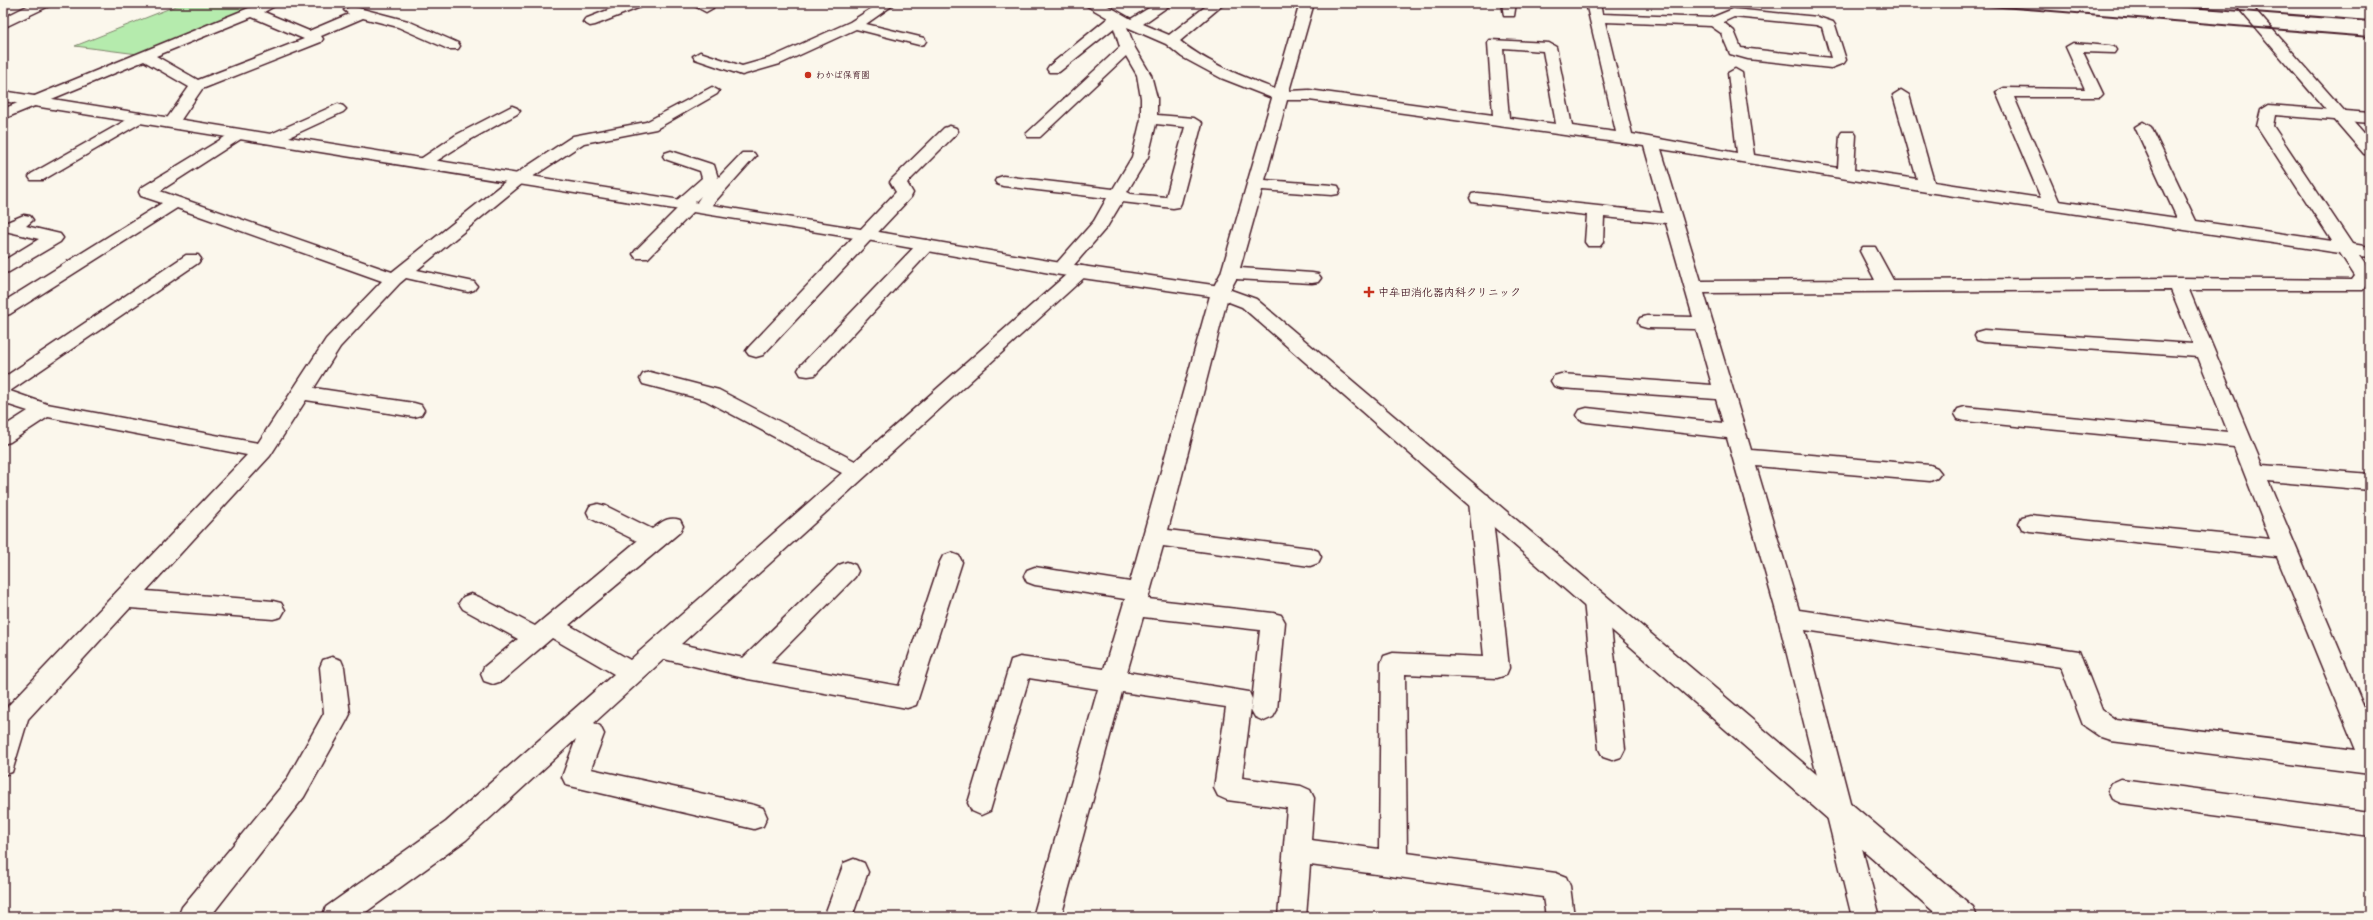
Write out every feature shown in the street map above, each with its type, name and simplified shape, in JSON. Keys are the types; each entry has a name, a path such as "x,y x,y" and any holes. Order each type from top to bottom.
{"street":[{"path":"3,24 44,3"},
{"path":"3,114 274,3"},
{"path":"590,22 638,3"},
{"path":"3,764 10,714 125,599 263,451 334,343 398,275 518,180 580,139 651,126 742,71 775,61 827,36 855,25 889,3"},
{"path":"1089,3 1097,5 1117,18 1171,41 1187,54 1226,75 1281,96 1309,95 1501,120 1651,142 1746,159 1927,187 2370,252"},
{"path":"1133,24 1166,3"},
{"path":"1171,41 1218,3"},
{"path":"1047,917 1113,680 1156,537 1225,283 1256,184 1307,3"},
{"path":"1593,3 1625,138"},
{"path":"2241,3 2370,150"},
{"path":"171,124 197,86 316,39 253,12"},
{"path":"309,36 356,12 403,24 452,46"},
{"path":"1597,18 1714,22 1727,31 1735,51 1748,56 1831,64 1838,60 1828,25 1818,21 1733,14 1722,17 1714,22"},
{"path":"1061,269 1102,223 1117,194 1140,157 1149,119 1149,98 1144,75 1128,48 1117,18"},
{"path":"1054,69 1117,18"},
{"path":"855,25 919,41"},
{"path":"1501,120 1495,43 1549,47 1565,130"},
{"path":"1034,134 1116,56 1128,48"},
{"path":"2053,206 2004,92 2095,94 2073,48 2109,50"},
{"path":"144,55 197,86"},
{"path":"700,56 742,71"},
{"path":"1735,73 1746,159"},
{"path":"1901,95 1927,187"},
{"path":"3,96 518,180 690,206 1081,272 1225,283 1312,278"},
{"path":"270,140 338,109"},
{"path":"1694,288 2178,284 2357,286 2364,276 2265,126 2269,110 2370,118"},
{"path":"421,164 462,138 512,111"},
{"path":"37,177 139,118"},
{"path":"1003,181 1117,194 1128,199 1173,203 1194,123 1149,119"},
{"path":"2143,128 2164,169 2189,225"},
{"path":"756,351 905,193 898,182 950,131"},
{"path":"239,135 147,192 173,203 398,275 468,286"},
{"path":"1846,174 1848,135"},
{"path":"1651,142 1790,618 1841,813 1866,917"},
{"path":"671,156 708,168 710,179 690,206"},
{"path":"642,254 690,206 748,156"},
{"path":"1256,184 1332,190"},
{"path":"1478,198 1674,219"},
{"path":"3,310 173,203"},
{"path":"1594,242 1596,211"},
{"path":"3,268 54,238 12,226"},
{"path":"808,370 926,245"},
{"path":"1869,251 1887,286"},
{"path":"3,387 192,259"},
{"path":"336,917 456,831 632,673 661,649 856,471 1081,272"},
{"path":"1225,283 1962,917"},
{"path":"2178,284 2285,549 2370,752"},
{"path":"1647,322 1704,323"},
{"path":"1984,336 2206,351"},
{"path":"650,379 712,395 856,471"},
{"path":"1561,381 1725,394"},
{"path":"301,393 414,410"},
{"path":"3,396 45,410 263,451"},
{"path":"3,437 45,410"},
{"path":"1966,414 2242,441"},
{"path":"1587,415 1736,432"},
{"path":"1743,458 1930,473"},
{"path":"2255,472 2370,482"},
{"path":"1393,864 1393,663 1497,668 1480,501"},
{"path":"493,674 663,533 598,512"},
{"path":"2030,523 2285,549"},
{"path":"1156,537 1310,557"},
{"path":"661,649 748,669 907,698 951,562"},
{"path":"748,669 847,571"},
{"path":"1035,576 1137,600 1273,622 1264,710"},
{"path":"125,599 273,610"},
{"path":"1596,601 1612,749"},
{"path":"471,602 544,632 632,673"},
{"path":"1790,618 2070,658 2092,717 2111,730 2370,763"},
{"path":"192,917 295,790 336,714 332,667"},
{"path":"981,803 1020,667 1240,700 1227,788 1301,798 1299,851 1292,917"},
{"path":"573,726 591,734 575,777 754,817"},
{"path":"2121,791 2370,824"},
{"path":"1299,851 1556,886 1560,917"},
{"path":"838,917 854,872"}],"green space":[{"path":"183,3 267,3 138,54 75,46"}],"railway":[{"path":"1952,3 2370,37"},
{"path":"2137,3 2370,21"}],"place":[{"name":"わかば保育園","path":"808,75"},
{"name":"中牟田消化器内科クリニック","path":"1369,292"}]}
